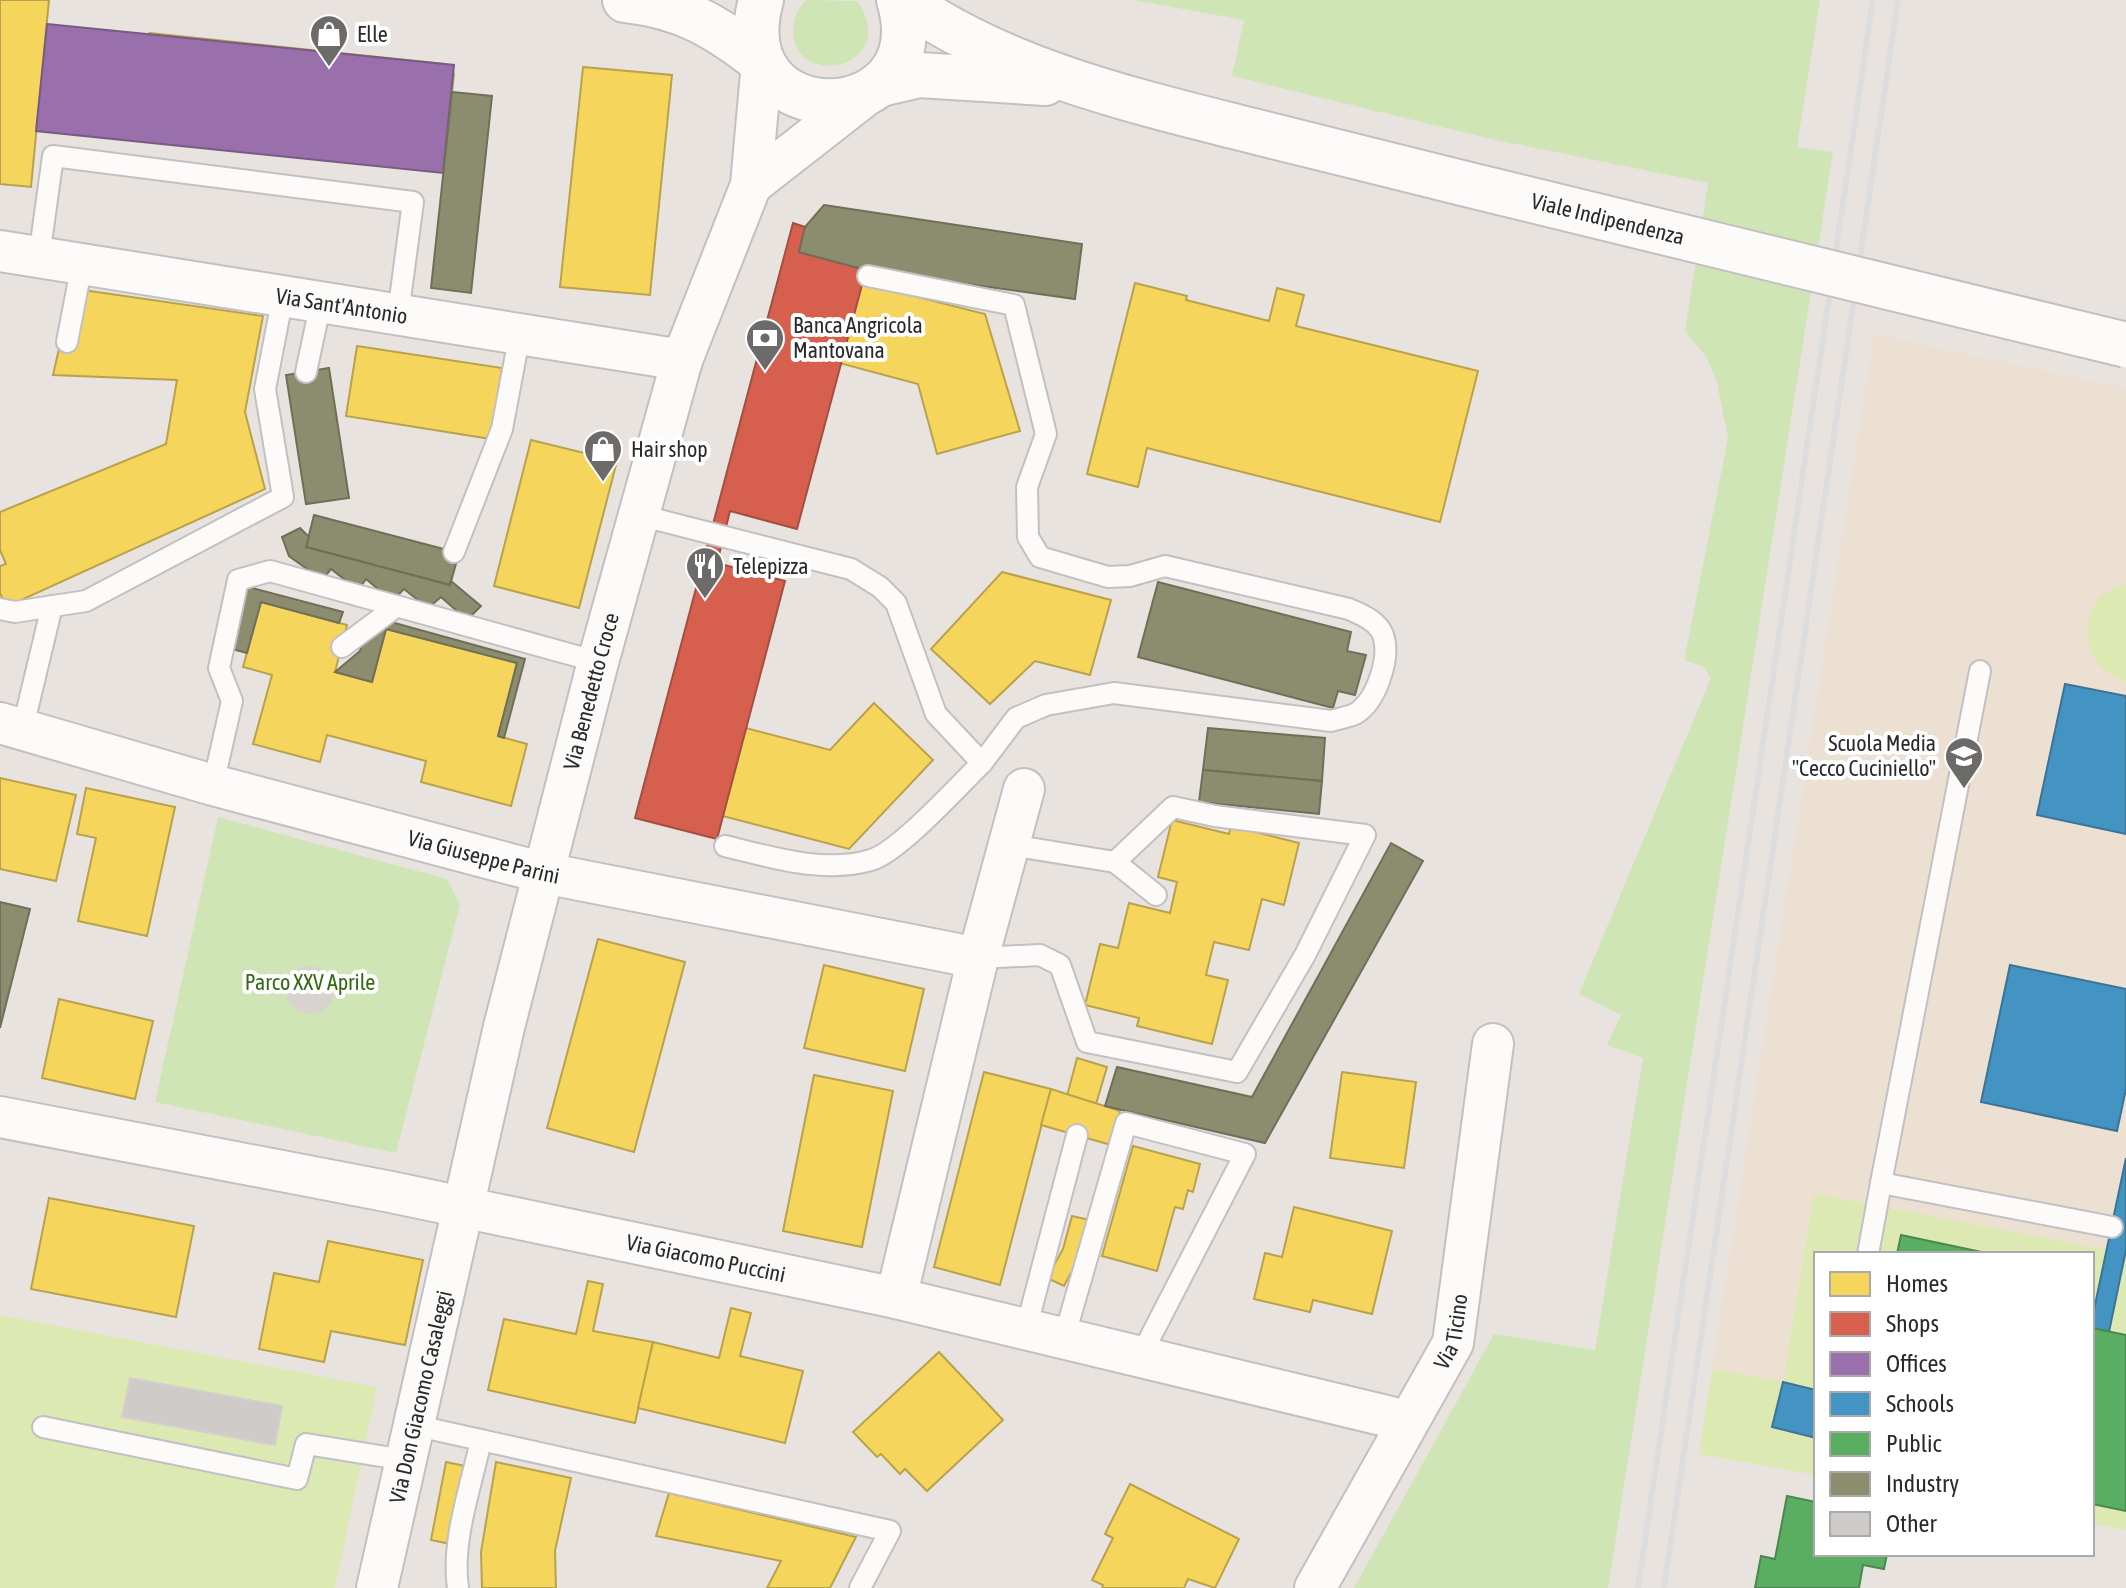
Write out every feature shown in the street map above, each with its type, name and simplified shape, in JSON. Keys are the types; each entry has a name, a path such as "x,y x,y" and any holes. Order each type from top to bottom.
{"main road":[{"path":"761,0 756,19 756,41 762,62"},
{"path":"880,84 895,65 904,43 902,0"},
{"name":"Viale Indipendenza","path":"902,0 967,36 1091,88 1466,184 2126,345"},
{"path":"641,1 692,14 718,28 762,62"},
{"name":"Viale Indipendenza","path":"762,62 776,81 793,95 815,102 838,103 861,97 880,84 919,75 1091,88"}],"street":[{"name":"Via Benedetto Croce","path":"461,1207 598,662 682,360 751,185 762,62"},
{"path":"751,185 880,84"},
{"name":"Via Sant'Antonio","path":"0,251 682,360"},
{"name":"Via Giuseppe Parini","path":"12,725 213,785 544,873 978,958"},
{"path":"896,1298 978,958 1024,789"},
{"name":"Via Ticino","path":"1315,1588 1453,1343 1493,1044"},
{"name":"Via Giacomo Puccini","path":"0,1117 461,1207 896,1298 1407,1421"},
{"name":"Via Don Giacomo Casaleggi","path":"377,1588 461,1207"}],"lane":[{"path":"39,257 53,156 413,202 398,314"},
{"path":"67,342 82,264"},
{"path":"725,846 800,865 872,860 912,831 982,763 1016,718 1046,705 1114,693 1331,721 1357,713 1379,679 1385,655 1383,634 1370,619 1349,609 1165,566 1130,576 1108,577 1040,557 1028,537 1027,487 1046,434 1014,305 868,276"},
{"path":"302,299 306,372"},
{"path":"0,609 15,612 86,601 283,497 265,389 302,299"},
{"path":"454,552 502,429 520,333"},
{"path":"639,515 851,569 880,587 896,603 936,714 982,763"},
{"path":"213,785 232,701 219,668 238,580 270,571 598,662"},
{"path":"12,725 52,606"},
{"path":"342,647 397,606"},
{"path":"1868,1252 1980,671"},
{"path":"978,958 1040,955 1060,965 1087,1042 1237,1072 1305,955 1365,835 1215,816 1173,807 1115,862"},
{"path":"1010,845 1115,862 1156,895"},
{"path":"1064,1338 1126,1123 1245,1154 1140,1357"},
{"path":"1026,1329 1077,1135"},
{"path":"1881,1183 2112,1227"},
{"path":"43,1427 297,1479 306,1444 481,1440 890,1531 860,1588"},
{"path":"458,1588 455,1570 481,1440"}],"shaded area":[{"name":"Scuola Media \"Cecco Cuciniello\"","path":"1874,334 2126,388 2126,1254 1814,1193 1783,1382 1712,1369"},
{"path":"310,966 319,967 327,973 333,981 333,999 327,1007 319,1013 310,1014 301,1013 293,1007 287,999 286,990 287,981 293,973 301,967"}],"green space":[{"path":"806,0 857,1 867,23 867,41 858,54 844,63 828,66 812,62 799,52 793,24"},
{"path":"1133,0 1820,0 1797,147 1833,152 1608,1588 1354,1588 1494,1334 1595,1350 1643,1058 1607,1045 1621,1015 1579,994 1711,678 1704,667 1684,660 1728,438 1717,383 1707,358 1685,331 1708,183 1491,139 1232,76 1244,20"},
{"path":"2126,584 2126,682 2109,674 2097,662 2087,632 2089,616 2096,602 2109,591"},
{"name":"Parco XXV Aprile","path":"218,817 447,879 460,905 396,1153 155,1102"},
{"path":"1814,1193 2126,1254 2126,1530 2094,1524 2094,1252 1814,1252 1814,1475 1699,1454 1712,1369 1783,1382"},
{"path":"0,1315 377,1387 335,1588 0,1588"}],"building: Homes":[{"path":"0,0 49,0 31,187 0,184"},
{"path":"150,33 444,64 454,74 447,136 438,144 132,116 123,104 129,42"},
{"path":"583,67 672,75 650,295 560,287"},
{"path":"783,263 985,314 1020,431 937,454 918,384 761,342"},
{"path":"1135,283 1187,296 1186,300 1269,321 1277,288 1304,295 1296,326 1478,371 1440,522 1147,448 1138,487 1087,474"},
{"path":"83,290 263,316 245,412 265,489 6,607 0,593 0,566 6,564 0,550 0,512 166,444 177,380 53,375 61,340"},
{"path":"357,346 502,368 491,439 346,416"},
{"path":"531,440 617,461 579,608 494,586"},
{"path":"1002,572 1111,600 1090,675 1035,661 990,704 931,649"},
{"path":"261,602 347,625 335,672 372,682 386,629 517,663 498,736 527,744 511,806 421,782 426,761 327,735 320,762 253,744 272,675 243,667"},
{"path":"874,703 933,760 849,849 642,795 665,707 830,750"},
{"path":"0,778 76,795 56,881 0,869"},
{"path":"86,788 175,807 147,936 78,921 96,838 77,834"},
{"path":"1172,820 1229,834 1231,826 1299,843 1284,905 1262,899 1249,950 1214,942 1206,975 1228,980 1212,1044 1137,1026 1139,1018 1085,1005 1100,944 1118,948 1129,903 1170,913 1177,882 1158,877"},
{"path":"598,939 685,962 634,1152 547,1128"},
{"path":"824,965 924,989 905,1071 804,1048"},
{"path":"59,999 153,1021 135,1099 42,1078"},
{"path":"1077,1058 1107,1067 1096,1104 1067,1096"},
{"path":"984,1072 1051,1089 1000,1285 934,1267"},
{"path":"1342,1072 1416,1082 1404,1168 1330,1158"},
{"path":"814,1075 893,1091 862,1247 783,1231"},
{"path":"1051,1089 1120,1111 1111,1145 1041,1125"},
{"path":"1133,1146 1200,1164 1193,1192 1188,1190 1183,1209 1175,1207 1157,1271 1102,1256"},
{"path":"49,1198 194,1226 176,1317 31,1289"},
{"path":"1294,1207 1392,1231 1372,1314 1313,1300 1310,1312 1254,1299 1265,1253 1282,1257"},
{"path":"1072,1216 1090,1220 1081,1254 1064,1286 1047,1278 1063,1249"},
{"path":"328,1241 423,1260 405,1345 331,1331 324,1362 259,1349 274,1273 319,1282"},
{"path":"588,1281 603,1284 593,1331 653,1342 635,1423 488,1390 504,1319 576,1334"},
{"path":"731,1308 751,1313 740,1356 803,1371 785,1443 638,1408 653,1342 719,1358"},
{"path":"939,1352 1003,1420 927,1491 905,1469 900,1474 881,1454 877,1457 853,1432"},
{"path":"446,1462 470,1467 455,1545 431,1540"},
{"path":"496,1462 571,1478 555,1551 556,1588 482,1588 481,1552"},
{"path":"1130,1484 1239,1539 1215,1588 1188,1579 1184,1588 1102,1588 1103,1585 1092,1580 1113,1538 1105,1534"},
{"path":"669,1493 856,1537 830,1588 767,1588 781,1561 656,1536"}],"building: Shops":[{"path":"793,223 805,227 799,252 866,270 797,529 730,511 717,563 785,581 717,839 635,818"}],"building: Offices":[{"path":"47,24 454,65 443,173 36,131"}],"building: Schools":[{"path":"2065,684 2126,696 2126,834 2037,815"},
{"path":"2010,965 2126,989 2126,1089 2117,1131 1981,1102"},
{"path":"2126,1158 2126,1250 2109,1332 2094,1328 2094,1310"},
{"path":"1783,1382 1814,1390 1814,1438 1772,1427"}],"building: Public":[{"path":"1901,1235 1982,1252 1897,1252"},
{"path":"2094,1328 2126,1335 2126,1511 2094,1504"},
{"path":"1787,1496 1814,1502 1814,1556 1887,1556 1884,1569 1863,1565 1859,1588 1755,1588 1761,1556 1775,1559"}],"building: Industry":[{"path":"452,92 492,96 471,293 431,288"},
{"path":"824,205 1082,244 1075,299 866,270 799,252 805,227"},
{"path":"329,368 349,498 306,504 286,375"},
{"path":"314,515 459,553 450,585 306,547"},
{"path":"300,528 309,537 306,547 450,585 451,581 481,606 467,620 441,597 428,608 404,589 392,601 366,579 358,590 331,569 322,580 289,556 282,537"},
{"path":"1158,582 1351,632 1347,651 1366,655 1355,695 1338,691 1333,708 1138,657"},
{"path":"248,587 343,612 339,623 261,602 247,653 232,649"},
{"path":"391,622 525,659 504,738 498,736 517,663 386,629 372,682 335,672 360,651 363,639"},
{"path":"1208,728 1325,738 1322,781 1203,770"},
{"path":"1203,770 1322,781 1319,814 1199,802"},
{"path":"1391,843 1423,861 1265,1143 1105,1106 1117,1067 1252,1097"},
{"path":"0,902 30,909 0,1028"}],"building: Other":[{"path":"130,1378 282,1406 275,1445 122,1417"}],"railway":[{"path":"1638,1588 1873,0"},
{"path":"1664,1588 1898,0"}],"place":[{"name":"Elle","path":"329,68"},
{"name":"Banca Angricola Mantovana","path":"765,372"},
{"name":"Hair shop","path":"603,483"},
{"name":"Telepizza","path":"705,600"},
{"name":"Scuola Media \"Cecco Cuciniello\"","path":"1964,790"}]}
